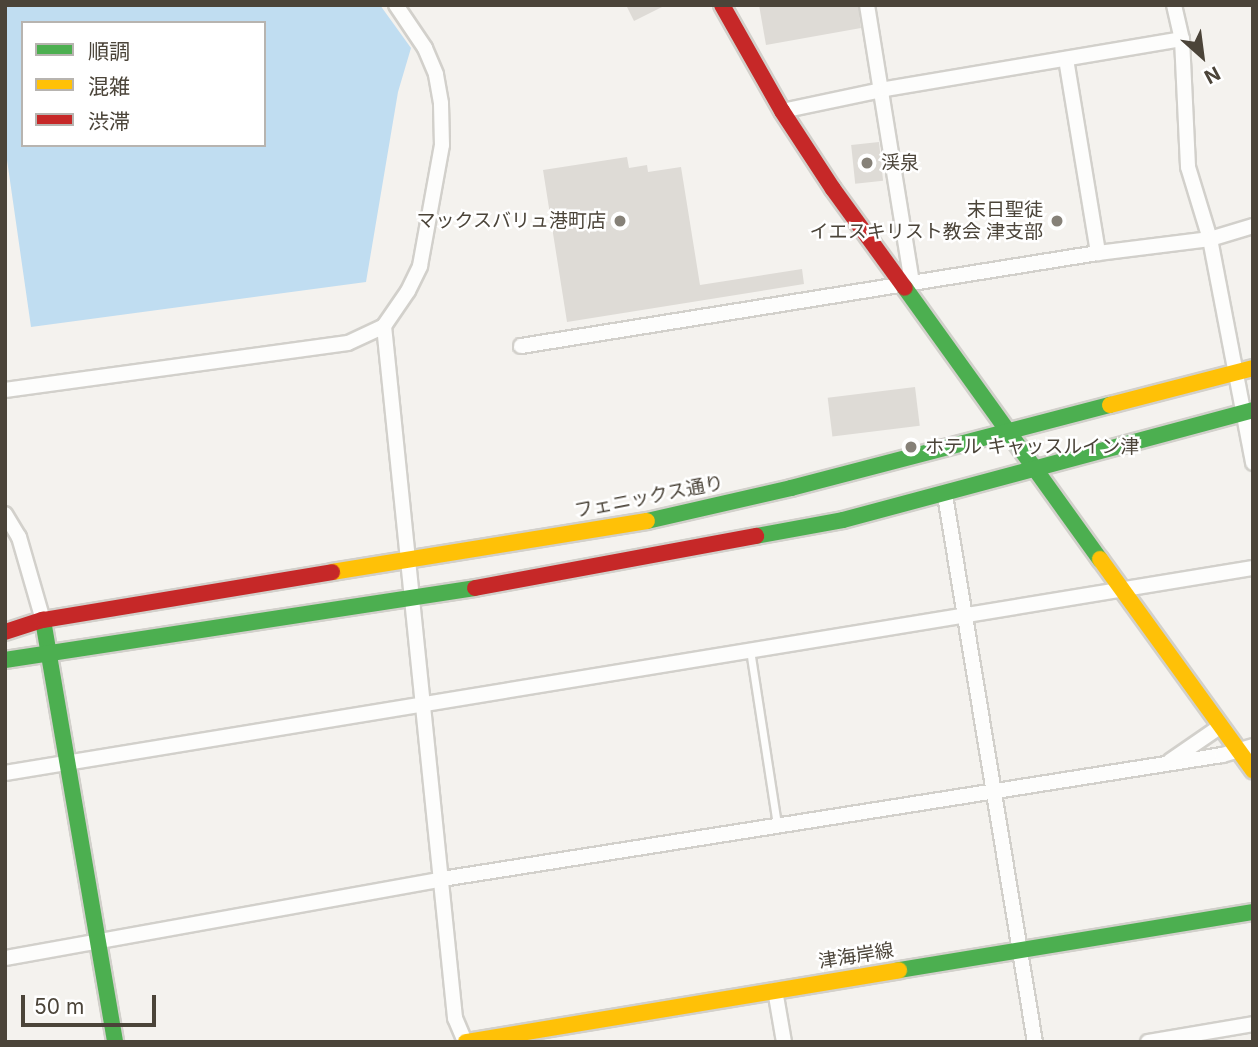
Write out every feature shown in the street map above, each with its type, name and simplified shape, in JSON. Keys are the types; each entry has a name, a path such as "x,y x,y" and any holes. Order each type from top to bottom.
{"street":[{"path":"5,390 348,343 384,326 408,291 420,266 442,145 441,103 436,74 425,48 396,5"},
{"path":"722,5 782,111 832,190 908,285 1008,430 1221,726 1245,748 1253,770"},
{"path":"867,5 882,91 908,285"},
{"path":"1174,5 1182,39 1188,167 1210,239 1234,372 1248,411 1253,463"},
{"path":"782,111 1182,39"},
{"path":"1066,59 1097,253"},
{"path":"522,346 1097,253 1210,239 1253,226"},
{"path":"384,326 455,1018 465,1042"},
{"name":"フェニックス通り","path":"5,632 19,630 43,620 645,521 792,488 1253,368"},
{"path":"5,660 413,599 843,520 945,495 1035,466 1248,411"},
{"path":"945,495 1035,1042"},
{"path":"5,514 19,537 43,620 115,1042"},
{"path":"5,773 1253,568"},
{"path":"1167,763 1221,726"},
{"path":"5,958 97,939 442,879 994,789 1223,755 1245,748"},
{"name":"津海岸線","path":"465,1042 1253,912"},
{"path":"775,990 784,1042"},
{"path":"1148,1042 1253,1024"}],"lane":[{"path":"750,650 777,825"}],"water":[{"path":"5,5 380,5 411,48 398,92 366,282 31,327 5,146"}],"building":[{"path":"626,5 666,5 634,21"},
{"path":"759,5 858,5 861,28 766,45"},
{"name":"渓泉","path":"879,142 883,181 855,184 851,145"},
{"name":"マックスバリュ港町店","path":"627,157 629,168 647,165 648,172 681,167 700,285 802,269 804,284 567,322 543,170"},
{"path":"915,387 920,426 832,436 828,398"}],"traffic: fast":[{"path":"905,288 1100,559"},
{"path":"647,521 791,488 1110,405"},
{"path":"756,536 843,520 1253,410"},
{"path":"5,660 475,588"},
{"path":"43,620 115,1042"},
{"path":"899,970 1253,912"}],"traffic: slow":[{"path":"1110,405 1253,368"},
{"path":"332,572 647,521"},
{"path":"1100,559 1253,770"},
{"path":"466,1042 899,970"}],"traffic: jam":[{"path":"722,5 782,111 833,189 905,288"},
{"path":"475,588 756,536"},
{"path":"5,632 43,620 332,572"}],"place":[{"name":"渓泉","path":"867,163"},
{"name":"マックスバリュ港町店","path":"620,221"},
{"name":"末日聖徒 イエスキリスト教会 津支部","path":"1057,221"},
{"name":"ホテル キャッスルイン津","path":"911,447"}]}
